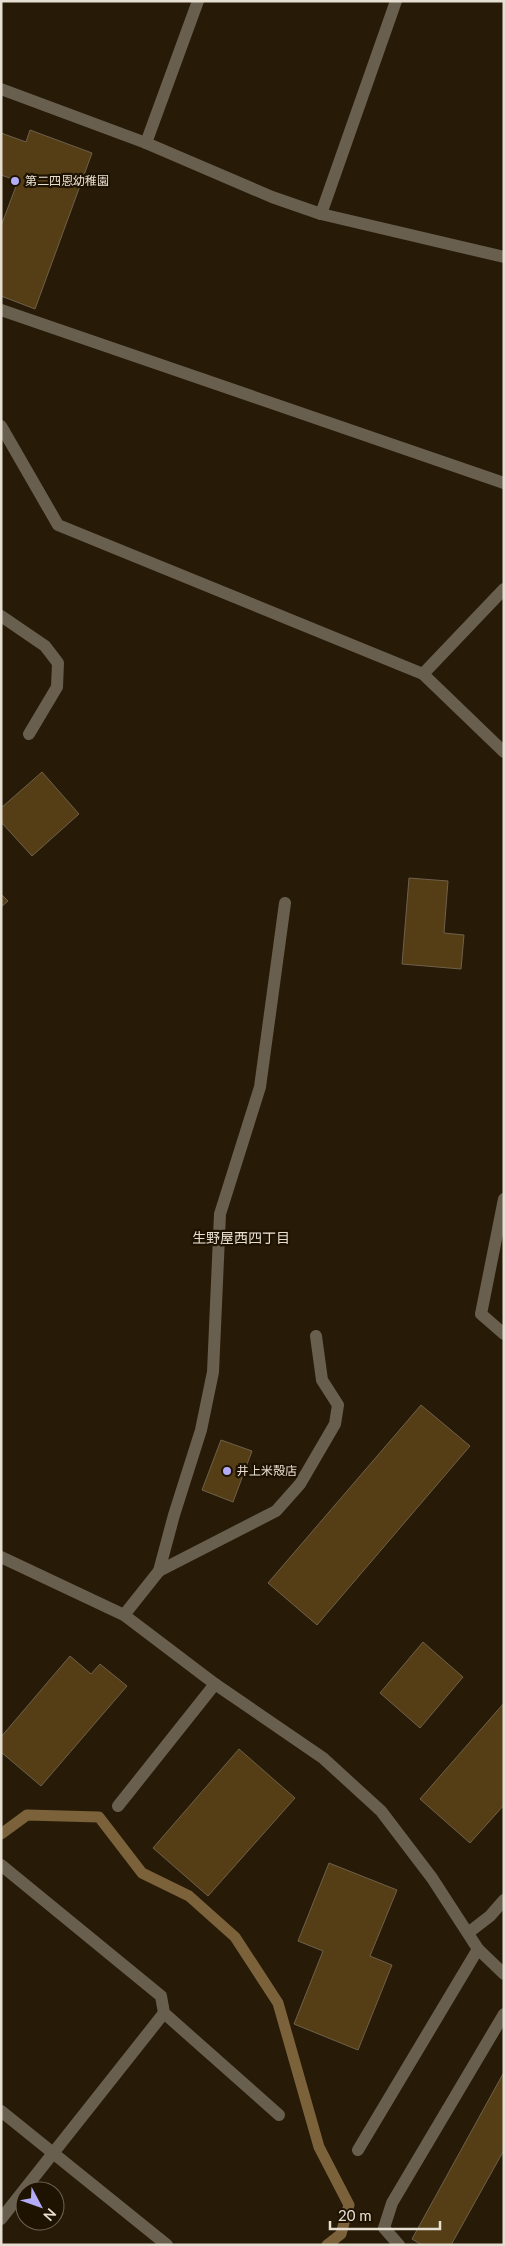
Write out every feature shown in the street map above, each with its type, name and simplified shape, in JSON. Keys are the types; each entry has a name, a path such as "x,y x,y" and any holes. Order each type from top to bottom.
{"street":[{"path":"146,143 198,1"},
{"path":"321,214 396,1"},
{"path":"1,89 146,143 272,197 321,214 504,257"},
{"path":"1,310 504,483"},
{"path":"1,426 58,525 423,674 504,752"},
{"path":"423,674 504,589"},
{"path":"1,616 45,646 58,663 57,687 29,734"},
{"path":"159,1572 174,1515 201,1430 213,1372 220,1214 260,1087 285,903"},
{"path":"504,1199 481,1314 504,1334"},
{"path":"124,1615 159,1572 276,1511 300,1484 335,1424 338,1405 322,1380 316,1336"},
{"path":"1,1558 124,1615 214,1684 323,1758 381,1811 432,1878 478,1949 504,1974"},
{"path":"118,1806 214,1684"},
{"path":"1,1865 161,1996 164,2013 279,2115"},
{"path":"468,1933 490,1916 504,1900"},
{"path":"358,2150 478,1949"},
{"path":"1,2219 164,2013"},
{"path":"399,2245 384,2228 392,2203 504,2014"},
{"path":"1,2111 167,2245"}],"building":[{"path":"30,130 92,153 35,309 1,296 1,226 18,181 1,175 1,133 26,142"},
{"path":"42,772 79,814 32,856 1,822 1,808"},
{"path":"409,878 448,881 444,933 464,935 461,969 402,964"},
{"path":"1,894 8,901 1,907"},
{"path":"421,1405 470,1446 317,1625 268,1583"},
{"name":"井上米殻店","path":"221,1440 252,1451 233,1502 202,1490"},
{"path":"423,1642 463,1677 420,1728 380,1693"},
{"path":"70,1656 91,1674 100,1664 127,1686 41,1786 1,1752 1,1737"},
{"path":"504,1703 504,1805 470,1843 420,1799"},
{"path":"239,1749 295,1798 208,1896 153,1848"},
{"path":"329,1863 397,1890 370,1956 392,1965 358,2050 294,2024 323,1951 298,1941"},
{"path":"504,2072 504,2150 451,2245 422,2245 412,2239"}],"waterway":[{"path":"1,1834 27,1815 99,1817 142,1873 189,1896 235,1937 278,2003 319,2147 349,2205 341,2234 327,2245"}],"place":[{"name":"第二四恩幼稚園","path":"15,181"},
{"name":"井上米殻店","path":"227,1471"}],"district":[{"name":"生野屋西四丁目","path":"241,1238"}]}
